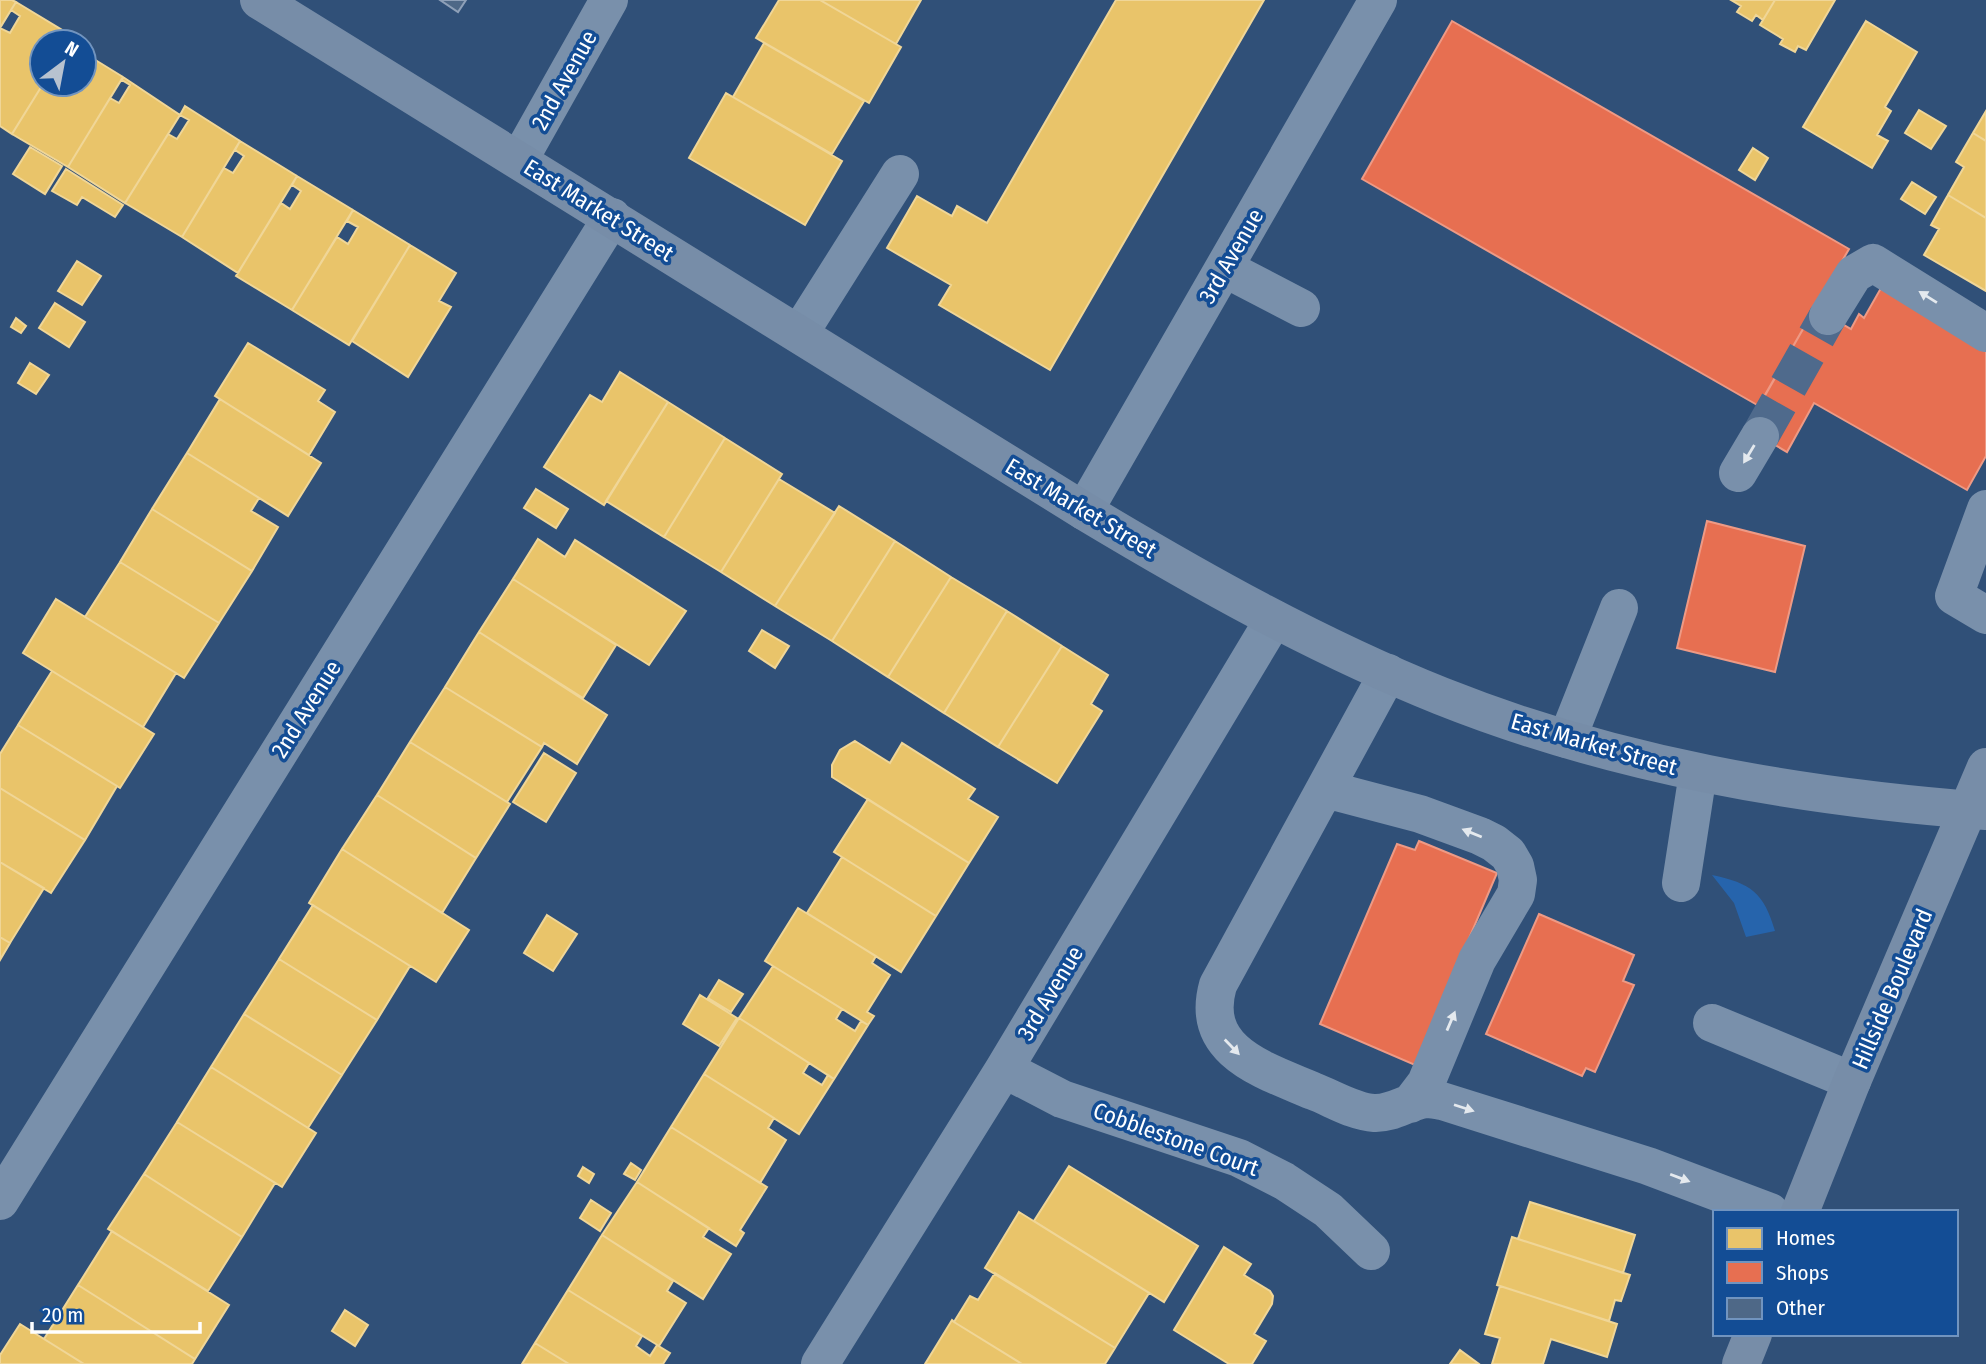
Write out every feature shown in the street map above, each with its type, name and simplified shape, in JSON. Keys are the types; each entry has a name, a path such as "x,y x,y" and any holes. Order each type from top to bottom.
{"main road":[{"name":"East Market Street","path":"259,0 1084,511 1195,577 1274,619 1388,673 1440,695 1567,739 1698,773 1806,791 1977,810"},
{"name":"Hillside Boulevard","path":"1801,1210 1852,1081 1977,810 1986,767"},
{"path":"1741,1364 1752,1336"}],"street":[{"name":"2nd Avenue","path":"519,160 609,0"},
{"name":"3rd Avenue","path":"1084,511 1378,0"},
{"path":"799,334 900,174"},
{"name":"2nd Avenue","path":"0,1200 612,217"},
{"path":"1828,316 1854,274 1873,263 1986,333"},
{"path":"1224,268 1301,308"},
{"path":"1738,473 1760,436"},
{"path":"1986,509 1954,596 1986,615"},
{"path":"1567,739 1619,608"},
{"name":"3rd Avenue","path":"820,1364 1004,1069 1274,619"},
{"path":"1388,673 1218,985 1213,1002 1214,1020 1221,1035 1233,1050 1264,1071 1356,1108 1374,1113 1396,1110 1426,1099 1442,1101 1648,1166 1765,1210"},
{"path":"1681,883 1698,773"},
{"path":"1325,789 1434,818 1480,836 1508,854 1515,866 1518,880 1516,894 1477,960 1426,1083 1410,1104"},
{"path":"1712,1023 1852,1081"},
{"name":"Cobblestone Court","path":"1004,1069 1062,1099 1251,1164 1284,1181 1328,1210 1371,1251"}],"shaded area":[{"path":"1712,875 1737,882 1754,892 1766,907 1775,931 1746,937 1734,903"}],"building: Homes":[{"path":"0,0 16,2 0,28"},
{"path":"779,0 820,0 901,47 869,103 756,38"},
{"path":"820,0 921,0 896,44"},
{"path":"1116,0 1264,0 1050,370 939,305 951,285 887,248 917,196 952,216 957,206 987,223"},
{"path":"1731,0 1775,0 1763,20 1756,15 1752,21 1737,12 1741,6"},
{"path":"1775,0 1835,0 1806,50 1798,46 1795,52 1780,44 1783,39 1760,25"},
{"path":"16,2 59,28 28,28 28,98 34,98 12,134 0,126 0,28 10,33 20,16 11,10"},
{"path":"1866,21 1917,52 1885,107 1891,111 1877,135 1888,141 1872,168 1803,127"},
{"path":"764,43 864,101 832,154 733,97"},
{"path":"98,62 123,77 68,167 12,134 34,98 98,98"},
{"path":"123,77 180,115 125,203 68,167 110,98 119,103 130,85 122,80"},
{"path":"726,93 842,161 805,225 689,158"},
{"path":"185,106 240,141 182,237 125,203 168,134 177,139 189,120 180,115"},
{"path":"1919,110 1946,126 1931,149 1905,133"},
{"path":"1986,111 1986,141 1973,133"},
{"path":"1973,133 1986,141 1986,218 1948,195 1964,167 1956,162"},
{"path":"240,141 297,176 238,273 182,237 224,168 233,173 244,156 235,150"},
{"path":"30,147 62,166 45,194 13,174"},
{"path":"1753,148 1768,158 1755,180 1739,170"},
{"path":"66,169 123,205 115,217 82,197 77,205 52,191"},
{"path":"297,176 353,210 292,310 236,276 281,203 290,209 301,191 292,185"},
{"path":"1912,182 1936,197 1925,214 1901,199"},
{"path":"1948,195 1986,218 1986,291 1924,255 1939,229 1931,225"},
{"path":"353,210 410,245 349,345 292,310 337,237 348,244 358,227 347,221"},
{"path":"410,245 456,273 439,301 451,307 408,377 352,341"},
{"path":"77,261 101,276 82,305 58,291"},
{"path":"55,303 85,322 69,347 39,328"},
{"path":"16,318 26,326 21,333 11,327"},
{"path":"248,343 325,390 318,401 335,412 309,455 215,396"},
{"path":"30,363 49,375 36,394 18,383"},
{"path":"620,372 668,402 604,505 544,467 590,395 602,402"},
{"path":"220,399 321,463 288,516 187,453"},
{"path":"668,402 725,438 664,537 606,501"},
{"path":"725,438 782,474 721,572 664,537"},
{"path":"187,453 259,498 251,511 278,527 252,571 152,509"},
{"path":"779,479 835,513 775,606 721,572"},
{"path":"536,489 568,509 556,528 524,508"},
{"path":"839,506 895,541 832,641 775,606"},
{"path":"152,509 252,571 219,623 120,562"},
{"path":"538,539 565,557 575,540 686,611 649,665 513,579"},
{"path":"895,541 951,577 888,677 832,641"},
{"path":"120,562 219,623 184,678 85,617"},
{"path":"951,577 1007,611 944,713 888,677"},
{"path":"513,579 616,645 583,698 479,632"},
{"path":"56,599 176,673 143,727 23,653"},
{"path":"1007,611 1062,646 998,747 944,713"},
{"path":"762,630 789,646 775,668 749,651"},
{"path":"479,632 607,715 577,764 544,743 542,747 445,687"},
{"path":"1062,646 1108,675 1091,704 1102,711 1057,783 998,747"},
{"path":"52,671 154,734 120,788 18,725"},
{"path":"445,687 542,747 507,802 410,742"},
{"path":"18,725 117,786 85,840 0,788 0,754"},
{"path":"855,741 890,763 902,743 975,789 968,799 998,817 969,863 832,777 832,765 840,750"},
{"path":"410,742 510,804 476,858 377,795"},
{"path":"544,753 576,773 546,822 513,802"},
{"path":"0,788 85,840 51,893 0,862"},
{"path":"377,795 476,858 442,913 342,849"},
{"path":"868,799 969,863 936,916 834,852"},
{"path":"342,849 469,930 436,982 309,903"},
{"path":"842,857 936,916 901,972 807,913"},
{"path":"0,862 44,888 10,943 0,937"},
{"path":"313,905 410,966 377,1020 279,959"},
{"path":"798,908 876,956 872,963 890,975 867,1012 874,1016 868,1025 765,961"},
{"path":"547,915 577,934 553,971 524,953"},
{"path":"0,937 10,943 0,960"},
{"path":"279,959 377,1020 342,1075 244,1014"},
{"path":"773,966 842,1009 836,1019 855,1031 861,1021 868,1025 834,1079 739,1018"},
{"path":"719,980 743,994 731,1012 708,998"},
{"path":"700,995 737,1018 719,1046 683,1024"},
{"path":"244,1014 342,1075 308,1128 211,1067"},
{"path":"739,1018 809,1063 803,1073 822,1085 828,1075 834,1079 799,1134 704,1074"},
{"path":"211,1067 316,1133 282,1187 177,1122"},
{"path":"704,1074 774,1118 768,1128 786,1140 760,1183 671,1127"},
{"path":"177,1122 275,1183 242,1237 144,1174"},
{"path":"671,1127 767,1187 740,1230 744,1233 736,1246 637,1182"},
{"path":"631,1163 641,1170 635,1180 624,1174"},
{"path":"1069,1166 1198,1246 1164,1302 1034,1221"},
{"path":"583,1167 594,1174 589,1183 578,1176"},
{"path":"144,1174 242,1237 208,1291 108,1229"},
{"path":"637,1182 709,1228 703,1237 731,1254 703,1299 602,1235"},
{"path":"591,1200 611,1213 600,1231 580,1218"},
{"path":"1530,1202 1635,1235 1623,1273 1518,1239"},
{"path":"1019,1212 1149,1293 1115,1348 985,1268"},
{"path":"112,1231 229,1305 195,1359 78,1285"},
{"path":"602,1235 673,1281 667,1291 686,1303 659,1346 568,1290"},
{"path":"1512,1237 1630,1275 1621,1301 1615,1300 1609,1321 1497,1285"},
{"path":"1224,1247 1251,1264 1244,1275 1270,1291 1273,1296 1272,1304 1254,1334 1266,1341 1252,1364 1229,1364 1174,1330"},
{"path":"995,1273 1115,1348 1105,1364 1022,1364 954,1322 970,1296 978,1300"},
{"path":"78,1285 195,1359 192,1364 84,1364 44,1339"},
{"path":"1500,1286 1617,1324 1607,1357 1551,1339 1543,1364 1492,1364 1500,1338 1485,1334"},
{"path":"568,1290 642,1336 636,1346 650,1356 657,1345 670,1353 663,1364 569,1364 535,1343"},
{"path":"345,1310 368,1325 355,1346 332,1331"},
{"path":"952,1320 954,1322 1022,1364 925,1364"},
{"path":"20,1324 84,1364 0,1364 0,1355"},
{"path":"535,1343 569,1364 522,1364"},
{"path":"1460,1350 1479,1364 1450,1364"}],"building: Shops":[{"path":"1452,21 1849,249 1759,406 1362,179"},
{"path":"1881,288 1986,347 1986,456 1967,490 1814,403 1787,452 1746,428 1815,308 1851,329 1859,314 1864,318"},
{"path":"1707,521 1805,546 1775,672 1677,648"},
{"path":"1419,841 1497,873 1415,1065 1320,1024 1397,844 1415,850"},
{"path":"1539,914 1634,955 1623,981 1634,985 1595,1072 1586,1068 1582,1076 1486,1034"}],"building: Other":[{"path":"440,0 466,0 458,12"}],"tunnel":[{"path":"1760,436 1828,316"}]}
